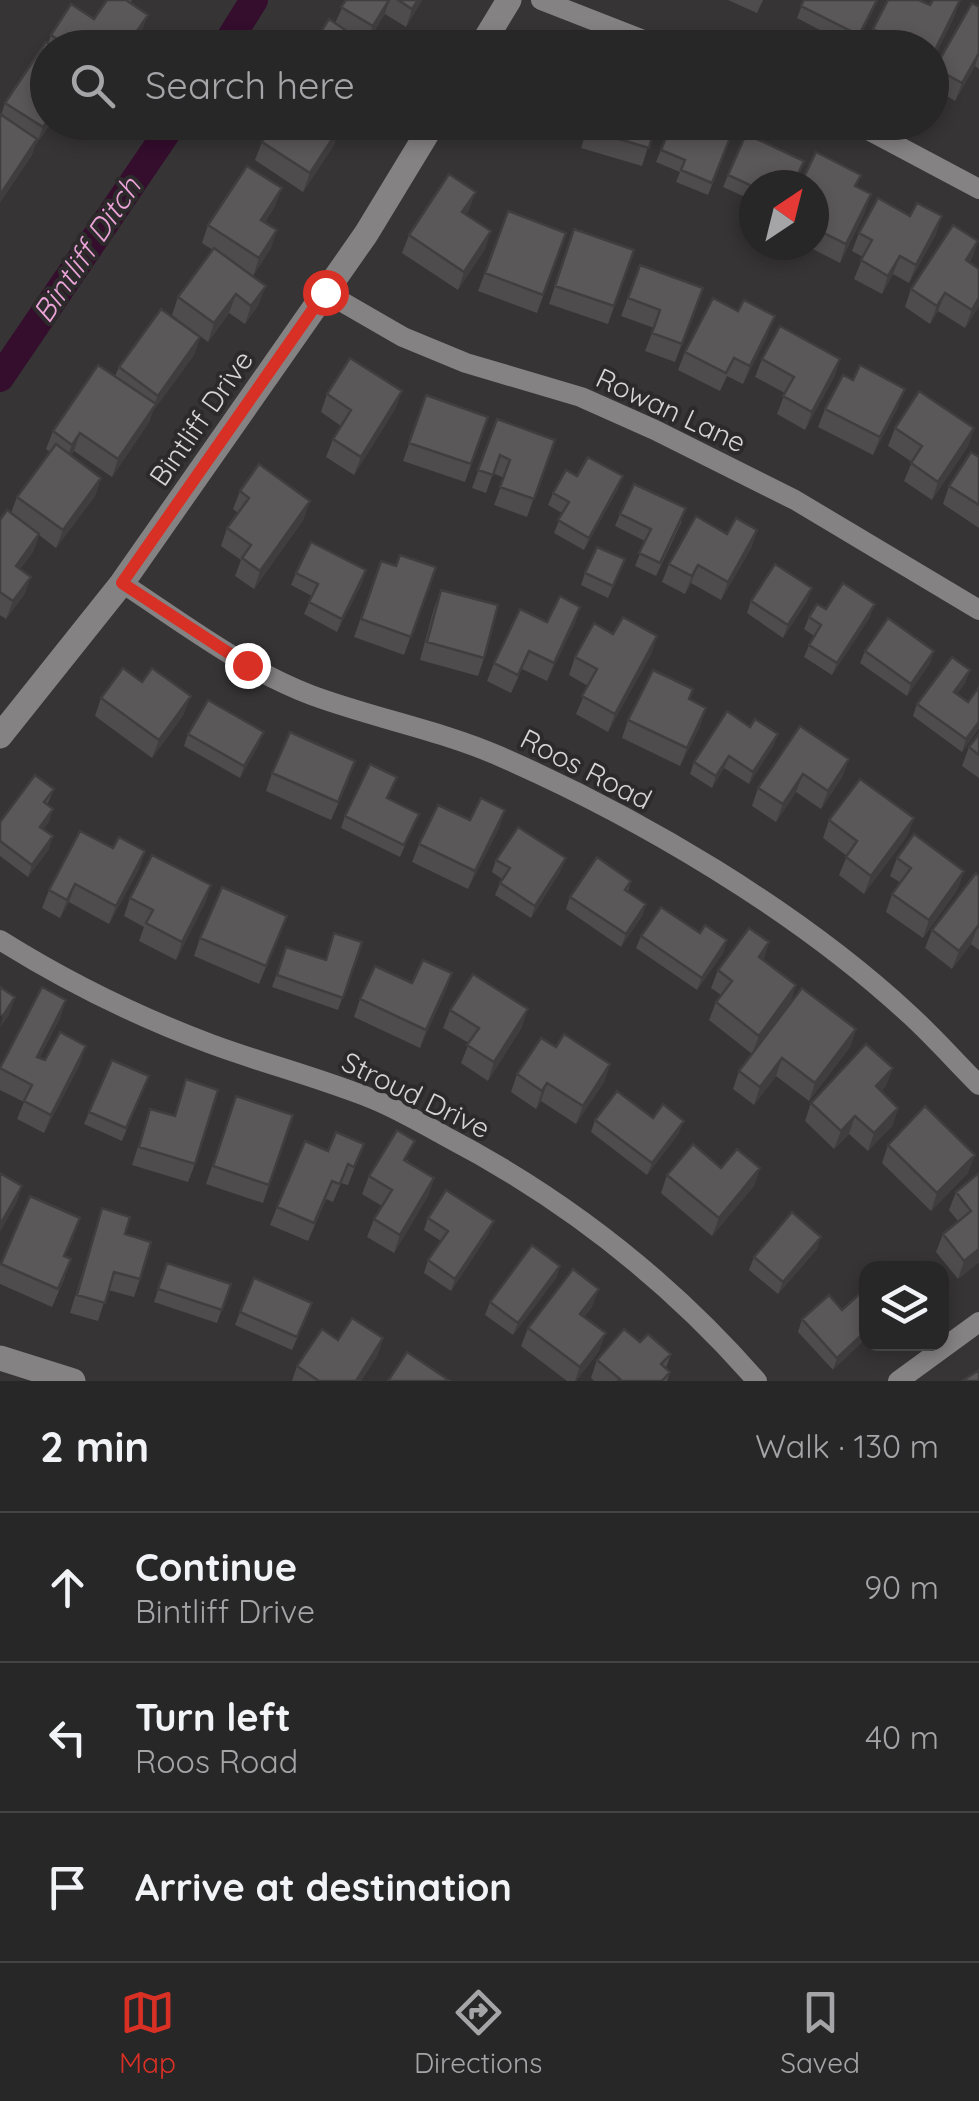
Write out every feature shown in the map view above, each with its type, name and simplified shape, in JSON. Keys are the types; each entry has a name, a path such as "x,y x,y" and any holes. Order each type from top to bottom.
{"street":[{"path":"491,30 509,0"},
{"path":"541,0 618,30"},
{"name":"Bintliff Drive","path":"0,736 122,583 366,234 423,140"},
{"path":"887,140 979,188"},
{"name":"Rowan Lane","path":"325,292 403,337 466,363 581,397 655,430 795,500 979,610"},
{"name":"Roos Road","path":"122,583 247,665 310,694 496,755 602,805 691,855 834,953 909,1014 979,1086"},
{"name":"Stroud Drive","path":"0,940 124,1010 379,1102 476,1152 607,1237 716,1334 757,1381"},
{"path":"898,1381 979,1322"},
{"path":"0,1358 73,1381"}],"building":[{"path":"107,0 126,0 148,15 138,30 54,30 71,4 94,19"},
{"path":"346,0 389,0 373,26 341,7"},
{"path":"398,0 418,0 412,9"},
{"path":"804,0 877,0 862,30 849,30 801,6"},
{"path":"888,0 919,0 930,5 933,0 960,0 945,30 873,29"},
{"path":"972,3 979,7 979,53 962,83 949,76 949,43"},
{"path":"329,19 345,30 322,30"},
{"path":"30,66 30,119 5,103"},
{"path":"0,114 30,134 30,140 36,140 0,195"},
{"path":"263,140 332,140 310,173"},
{"path":"622,140 651,140 649,148"},
{"path":"665,140 729,140 712,183 681,170 685,160 661,150"},
{"path":"743,140 759,140 804,161 800,170 739,170 739,180 728,175"},
{"path":"816,152 861,175 855,186 871,194 846,244 829,236 829,170 807,170"},
{"path":"247,166 282,188 261,220 277,230 259,258 208,225"},
{"path":"449,174 476,192 462,212 491,231 464,272 409,235"},
{"path":"878,198 910,216 917,203 942,216 916,265 900,256 888,276 861,260 872,240 859,233"},
{"path":"508,211 566,233 543,295 485,273"},
{"path":"953,225 978,241 966,260 979,269 979,298 972,310 945,293 937,306 911,289"},
{"path":"574,229 634,250 614,306 555,286"},
{"path":"214,248 266,286 251,306 236,294 214,323 178,297"},
{"path":"640,265 703,288 682,344 652,333 660,310 628,298"},
{"path":"713,298 738,311 744,300 775,316 750,366 734,358 726,373 685,352"},
{"path":"161,309 200,337 158,396 119,367"},
{"path":"780,326 840,359 812,412 783,396 794,377 762,359"},
{"path":"350,358 402,391 361,457 333,439 351,410 327,394"},
{"path":"98,365 156,404 118,459 80,433 72,445 53,431"},
{"path":"860,365 905,389 880,437 825,409 843,375 853,380"},
{"path":"919,391 974,428 938,482 911,463 922,446 895,428"},
{"path":"426,395 488,417 471,464 409,443"},
{"path":"497,419 555,440 534,499 500,487 510,460 500,455 493,475 478,470"},
{"path":"56,444 101,478 63,530 17,497"},
{"path":"971,452 979,457 979,505 949,486"},
{"path":"588,457 623,476 589,538 558,520 569,502 553,493 566,470 577,476"},
{"path":"259,464 310,501 260,571 242,558 251,545 227,528 249,498 240,491"},
{"path":"634,484 686,508 660,563 639,553 651,529 620,514"},
{"path":"7,510 39,534 16,566 31,577 13,601 0,592 0,520"},
{"path":"696,516 727,534 736,518 757,530 728,582 698,565 692,576 669,564"},
{"path":"311,542 366,570 342,619 309,602 318,584 296,573"},
{"path":"597,547 625,559 613,586 585,573"},
{"path":"400,555 436,567 411,637 361,619 381,561 396,566"},
{"path":"775,564 812,588 788,625 751,601"},
{"path":"843,583 875,604 837,663 809,645 821,625 809,617 817,604 826,609"},
{"path":"441,590 498,605 484,658 427,642"},
{"path":"560,596 580,607 554,663 529,651 518,675 494,663 520,609 547,622"},
{"path":"623,617 657,636 615,714 582,696 597,669 575,657 594,623 613,634"},
{"path":"888,618 934,651 911,684 865,651"},
{"path":"952,657 970,670 954,692 968,702 979,687 979,722 966,739 917,704"},
{"path":"123,668 142,682 152,668 191,696 159,740 101,698"},
{"path":"653,670 693,689 689,699 706,708 687,748 628,720"},
{"path":"208,700 264,732 244,766 188,734"},
{"path":"727,711 750,727 755,719 778,734 753,772 729,756 716,776 694,762"},
{"path":"800,726 849,759 828,791 803,774 783,804 758,788"},
{"path":"290,732 355,761 338,802 272,773"},
{"path":"979,734 979,755 969,747"},
{"path":"370,764 397,777 387,798 419,814 404,845 345,816"},
{"path":"35,775 54,789 44,802 53,809 40,827 53,836 32,865 0,841 0,822"},
{"path":"860,779 914,818 871,876 846,857 857,841 829,820"},
{"path":"481,798 505,810 475,871 419,844 438,805 470,820"},
{"path":"518,827 566,858 535,906 500,883 510,868 496,860"},
{"path":"80,831 113,848 119,837 145,851 116,906 75,884 67,900 49,890"},
{"path":"914,834 964,871 929,920 892,894 911,868 897,858"},
{"path":"152,855 211,885 182,942 146,923 153,910 130,898"},
{"path":"597,857 631,881 625,890 646,904 626,934 570,897"},
{"path":"976,873 979,927 959,951 932,930"},
{"path":"222,887 287,916 266,966 200,938"},
{"path":"661,907 700,933 705,925 727,940 702,978 641,936"},
{"path":"749,928 769,942 759,957 796,985 759,1036 716,1002 732,981 718,970"},
{"path":"334,933 362,942 343,998 277,975 286,947 326,960"},
{"path":"423,960 452,973 426,1030 360,999 375,966 412,983"},
{"path":"473,974 528,1009 494,1062 467,1045 479,1028 450,1010"},
{"path":"0,987 15,997 3,1016 0,1014"},
{"path":"42,987 66,1000 37,1057 45,1060 60,1032 86,1046 51,1115 24,1101 32,1085 0,1068"},
{"path":"802,988 856,1029 815,1083 782,1058 760,1087 739,1071"},
{"path":"564,1034 610,1064 583,1106 547,1083 542,1091 517,1074 541,1038 556,1047"},
{"path":"866,1044 893,1068 876,1086 898,1108 874,1133 855,1116 841,1131 811,1103"},
{"path":"112,1060 149,1076 126,1128 89,1112"},
{"path":"186,1079 218,1090 195,1164 139,1147 150,1109 175,1116"},
{"path":"617,1091 653,1118 663,1104 684,1121 652,1163 595,1120"},
{"path":"236,1096 293,1115 269,1185 213,1166"},
{"path":"925,1106 975,1155 937,1193 888,1145"},
{"path":"397,1130 415,1141 404,1160 434,1178 400,1235 374,1219 392,1190 369,1176"},
{"path":"336,1132 364,1144 354,1167 348,1164 340,1184 332,1181 314,1223 277,1207 305,1141 328,1151"},
{"path":"693,1144 721,1168 737,1149 760,1168 719,1218 667,1175"},
{"path":"0,1173 22,1186 0,1225"},
{"path":"979,1173 979,1249 964,1261 943,1234 971,1211 956,1192"},
{"path":"446,1190 494,1221 455,1279 428,1260 448,1231 428,1218"},
{"path":"30,1196 80,1218 64,1256 71,1259 58,1289 1,1264"},
{"path":"102,1208 130,1217 125,1234 151,1242 140,1279 114,1272 105,1303 77,1295"},
{"path":"792,1212 821,1237 783,1282 754,1257"},
{"path":"532,1245 560,1266 518,1323 490,1302"},
{"path":"167,1263 231,1284 222,1310 158,1289"},
{"path":"573,1269 599,1289 580,1314 606,1333 580,1367 528,1328"},
{"path":"254,1278 312,1303 297,1337 240,1312"},
{"path":"859,1294 859,1338 837,1358 802,1319 829,1295 842,1310"},
{"path":"352,1318 383,1338 356,1381 319,1381 297,1366 322,1329 338,1340"},
{"path":"624,1329 640,1342 648,1334 671,1354 661,1364 670,1372 662,1381 618,1381 597,1360"},
{"path":"407,1352 450,1381 388,1381"},
{"path":"979,1370 979,1381 962,1381"}],"waterway":[{"name":"Bintliff Ditch","path":"235,30 254,0"},
{"name":"Bintliff Ditch","path":"0,378 162,140"}],"route":[{"path":"247,665 122,583 325,292"}]}
